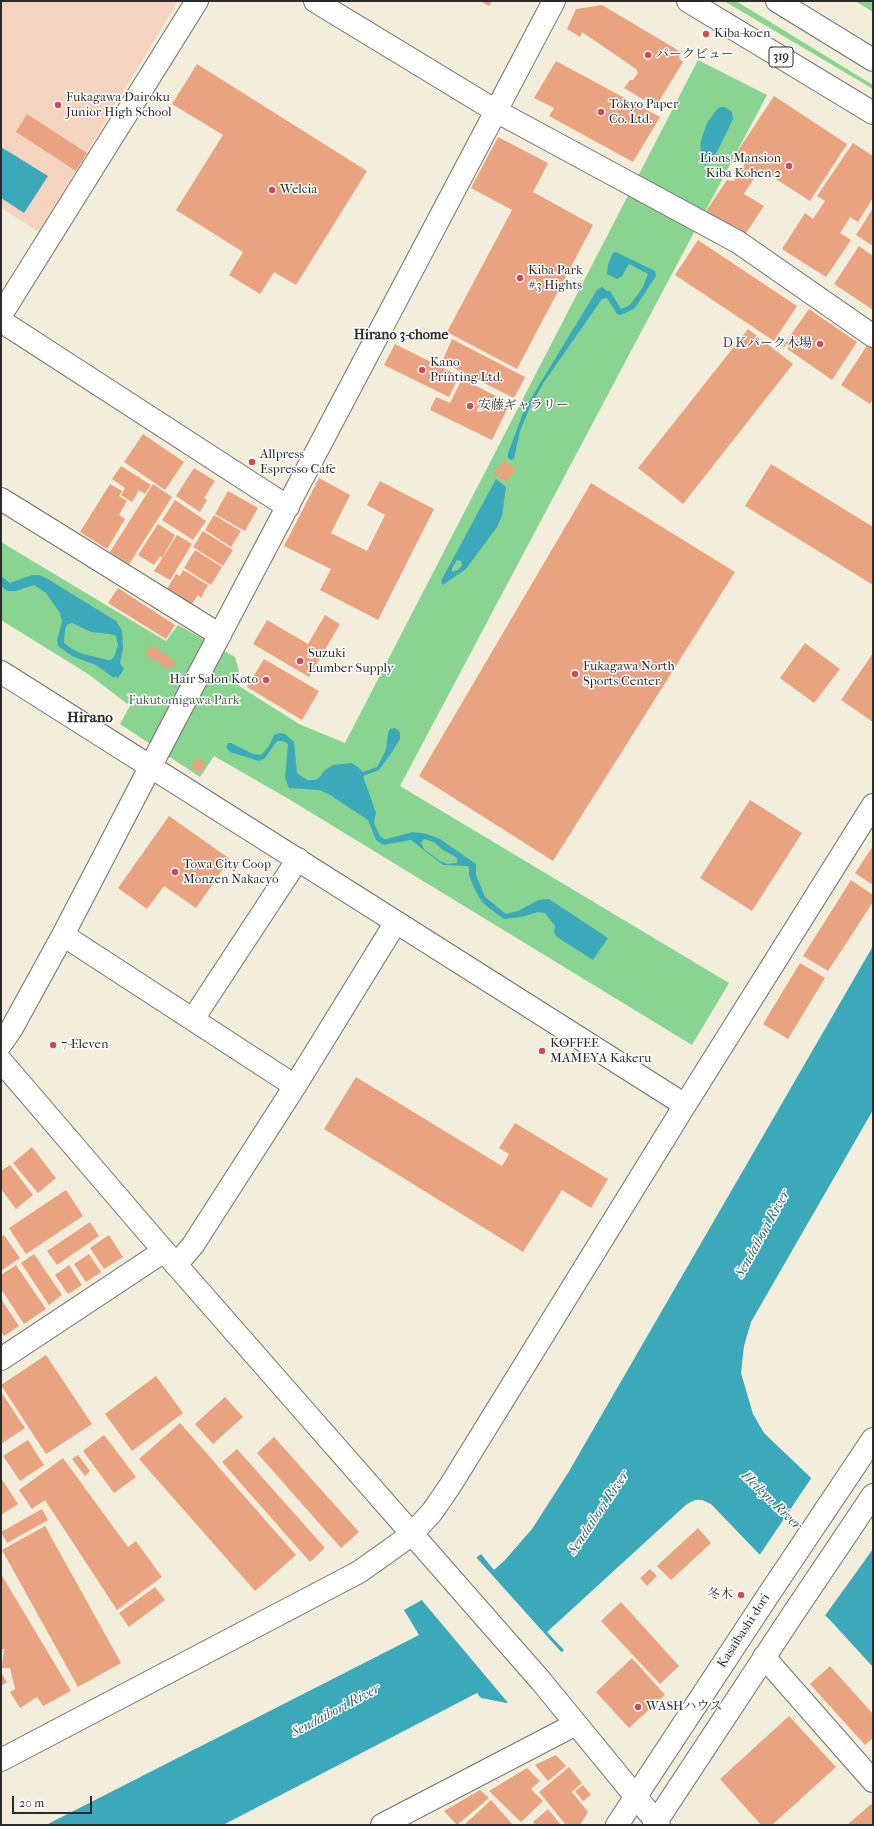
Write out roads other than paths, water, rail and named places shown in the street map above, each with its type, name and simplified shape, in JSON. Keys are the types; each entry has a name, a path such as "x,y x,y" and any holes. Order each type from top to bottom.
{"street":[{"path":"1,315 197,1"},
{"path":"315,1 496,111 738,242 873,336"},
{"path":"1,1044 12,1028 63,935 554,1"},
{"name":"319","path":"688,1 873,113"},
{"path":"777,1 873,60"},
{"path":"1,321 288,507"},
{"path":"1,499 220,635"},
{"path":"1,672 685,1105"},
{"path":"1,1760 359,1572 411,1535 432,1512 450,1486 685,1105 873,805"},
{"path":"193,1019 298,859"},
{"path":"1,1359 193,1245 295,1086 396,922"},
{"path":"63,935 295,1086"},
{"path":"1,1060 170,1258 411,1535 447,1573 541,1681 657,1824 764,1657 870,1500"},
{"name":"Kasaibashi-dori","path":"617,1825 768,1594 873,1439"},
{"path":"764,1657 873,1781"},
{"path":"382,1825 576,1724"}],"water":[{"path":"725,107 732,112 733,119 718,150 709,164 705,165 702,163 700,157 701,140 707,123 717,109"},
{"path":"1,147 48,176 24,213 1,198"},
{"path":"616,252 655,271 656,276 635,308 625,313 620,315 617,314 607,298 602,299 544,382 530,407 520,431 514,459 511,460 508,458 508,453 525,408 597,290 602,287 607,291 610,291 621,309 630,305 643,287 648,274 629,264 622,276 617,279 607,274 608,264 613,253"},
{"path":"496,479 506,487 502,516 497,527 466,569 443,585 441,581","holes":["457,560 461,561 462,565 458,570 452,572 452,568"]},
{"path":"32,575 39,575 116,621 122,630 123,648 120,663 124,669 118,678 115,676 114,678 96,665 72,656 58,646 57,641 62,621 60,613 46,593 34,585 16,591 7,591 1,586 1,576 10,583","holes":["72,623 91,632 116,636 118,645 114,657 111,660 83,654 64,643 67,625"]},
{"path":"395,728 398,730 400,733 400,739 379,770 363,776 376,813 374,823 380,836 387,839 412,832 427,834 440,839 476,864 476,875 485,897 506,914 518,911 538,900 549,899 608,938 593,960 557,937 554,933 555,926 545,913 538,912 522,917 504,919 489,908 482,902 474,888 469,875 469,867 443,865 411,840 383,845 376,840 368,820 330,795 319,790 289,788 285,778 288,744 283,741 277,741 265,758 259,761 230,752 226,747 228,743 231,743 253,754 261,755 269,746 274,735 279,733 285,734 294,742 297,773 307,780 315,780 319,778 325,770 333,765 351,763 363,772 377,767 386,750 388,733 390,729","holes":["424,839 434,842 443,850 457,858 457,863 447,864 440,861 424,849 421,843"]},
{"path":"873,946 873,1110 751,1322 744,1346 741,1373 753,1414 764,1433 873,1537 873,1667 829,1619 758,1553 711,1504 702,1500 695,1500 687,1504 547,1632 564,1650 507,1703 481,1698 477,1693 223,1825 46,1825 419,1635 404,1610 420,1601 481,1554 494,1570 505,1560 532,1529 568,1473"}],"place":[{"name":"Kiba-koen","path":"706,34"},
{"name":"パークビュー","path":"648,55"},
{"name":"Fukagawa Dairoku Junior High School","path":"58,105"},
{"name":"Tokyo Paper Co. Ltd.","path":"601,112"},
{"name":"Lions Mansion Kiba Kohen 2","path":"789,166"},
{"name":"Welcia","path":"272,190"},
{"name":"Kiba Park #3 Hights","path":"520,278"},
{"name":"ＤＫパーク木場","path":"820,344"},
{"name":"Kano Printing Ltd.","path":"422,370"},
{"name":"安藤ギャラリー","path":"470,406"},
{"name":"Allpress Espresso Cafe","path":"252,462"},
{"name":"Suzuki Lumber Supply","path":"300,661"},
{"name":"Fukagawa North Sports Center","path":"575,674"},
{"name":"Hair Salon Koto","path":"266,680"},
{"name":"Towa City Coop Monzen Nakacyo","path":"175,872"},
{"name":"7-Eleven","path":"53,1045"},
{"name":"KOFFEE MAMEYA Kakeru","path":"542,1051"},
{"name":"冬木","path":"741,1595"},
{"name":"WASHハウス","path":"638,1707"}],"district":[{"name":"Hirano 3-chome","path":"401,336"},
{"name":"Hirano","path":"90,718"}],"park label":[{"name":"Fukutomigawa Park","path":"184,701"}],"water label":[{"name":"Sendaibori River","path":"763,1234"},
{"name":"Heikyu River","path":"771,1501"},
{"name":"Sendaibori River","path":"599,1513"},
{"name":"Sendaibori River","path":"336,1711"}]}
